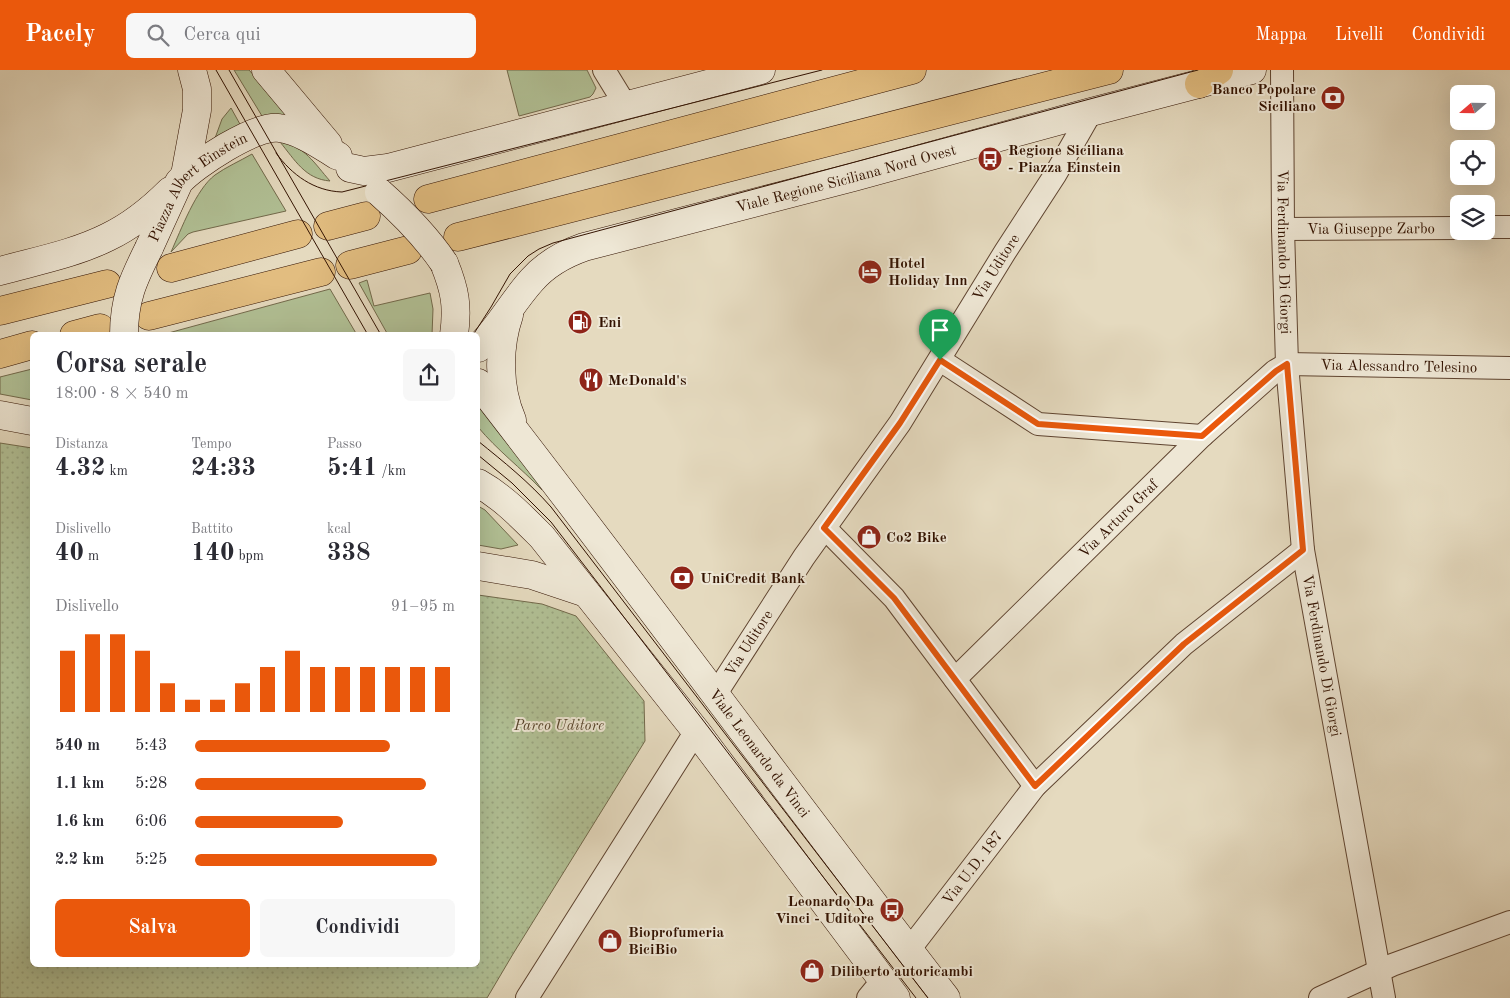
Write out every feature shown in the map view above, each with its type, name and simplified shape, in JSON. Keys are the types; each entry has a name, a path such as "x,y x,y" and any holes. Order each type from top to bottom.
{"main road":[{"path":"428,199 912,70"},
{"path":"458,237 1109,70"},
{"path":"328,226 366,216"},
{"path":"171,268 298,234"},
{"path":"350,265 408,250"},
{"path":"149,316 321,272"},
{"path":"0,311 107,284"},
{"path":"0,354 30,346"}],"street":[{"path":"0,271 85,247 109,237 153,208 182,179 197,110 197,89 192,70"},
{"name":"Piazza Albert Einstein","path":"266,70 344,162"},
{"path":"604,70 626,106"},
{"path":"344,162 364,171 388,168 761,70"},
{"name":"Viale Regione Siciliana Nord Ovest","path":"480,346 490,337 533,279 568,252 854,177 1091,112 1209,77 1252,70"},
{"name":"Via Ferdinando Di Giorgi","path":"1282,70 1283,229 1287,364 1303,550 1384,998"},
{"name":"Via Uditore","path":"715,695 804,557 900,423 1005,252 1055,175 1091,112"},
{"name":"Piazza Albert Einstein","path":"112,332 125,311 132,282 182,179 207,159 253,134 272,128 299,134 344,162 409,218 444,263 455,295 454,332"},
{"path":"1495,227 1510,227"},
{"name":"Via Giuseppe Zarbo","path":"1283,229 1450,228"},
{"path":"513,304 503,339 502,381 506,406 520,437"},
{"path":"940,360 1038,424 1202,436"},
{"name":"Via Alessandro Telesino","path":"1287,364 1510,368"},
{"name":"Via Arturo Graf","path":"955,679 1202,436 1276,371 1287,364"},
{"path":"480,386 520,437"},
{"path":"0,415 30,421"},
{"name":"Viale Leonardo da Vinci","path":"520,437 946,998"},
{"path":"480,484 514,508 542,538 696,731 882,992"},
{"path":"824,528 894,598 1035,786"},
{"name":"Via U.D. 187","path":"909,950 1035,786 1184,644 1303,550"},
{"path":"480,566 532,575 586,593"},
{"path":"527,998 696,731"},
{"path":"1320,998 1379,971 1510,922"}],"green space":[{"path":"234,70 249,70 289,115 262,116"},
{"path":"507,70 587,70 596,88 590,97 519,116"},
{"path":"231,108 241,126 214,141 222,119"},
{"path":"280,142 302,151 330,181 307,173"},
{"path":"252,154 286,211 193,232 188,234 171,252 195,200 208,181 219,172"},
{"path":"367,280 374,306 430,293 433,309 432,332 386,332 359,283"},
{"path":"330,289 355,332 172,332"},
{"path":"30,370 30,400 0,394 0,377"},
{"path":"480,403 544,487 542,490 480,429"},
{"name":"Parco Uditore","path":"0,443 30,448 30,967 480,967 480,595 542,604 576,616 644,701 645,741 487,998 0,998"},
{"path":"480,507 485,510 518,545 501,549 480,545"}],"tram line":[{"path":"216,70 366,332"},
{"path":"229,70 379,332"},
{"path":"276,153 289,168 304,180 322,189 342,192 822,70"},
{"path":"475,332 510,274 528,256 553,243 1198,70"},
{"path":"480,443 525,481 551,507 928,998"},
{"path":"480,457 512,483 551,522 916,998"}],"place":[{"name":"Banco Popolare Siciliano","path":"1333,98"},
{"name":"Regione Siciliana - Piazza Einstein","path":"990,159"},
{"name":"Hotel Holiday Inn","path":"870,272"},
{"name":"Eni","path":"580,322"},
{"name":"McDonald's","path":"591,380"},
{"name":"Co2 Bike","path":"869,537"},
{"name":"UniCredit Bank","path":"682,578"},
{"name":"Leonardo Da Vinci - Uditore","path":"892,910"},
{"name":"Bioprofumeria BiciBio","path":"610,941"},
{"name":"Diliberto autoricambi","path":"812,971"}],"route":[{"path":"940,360 1038,424 1202,436 1276,371 1287,364 1303,550 1184,644 1035,786 894,598 824,528 900,423 940,360"}]}
